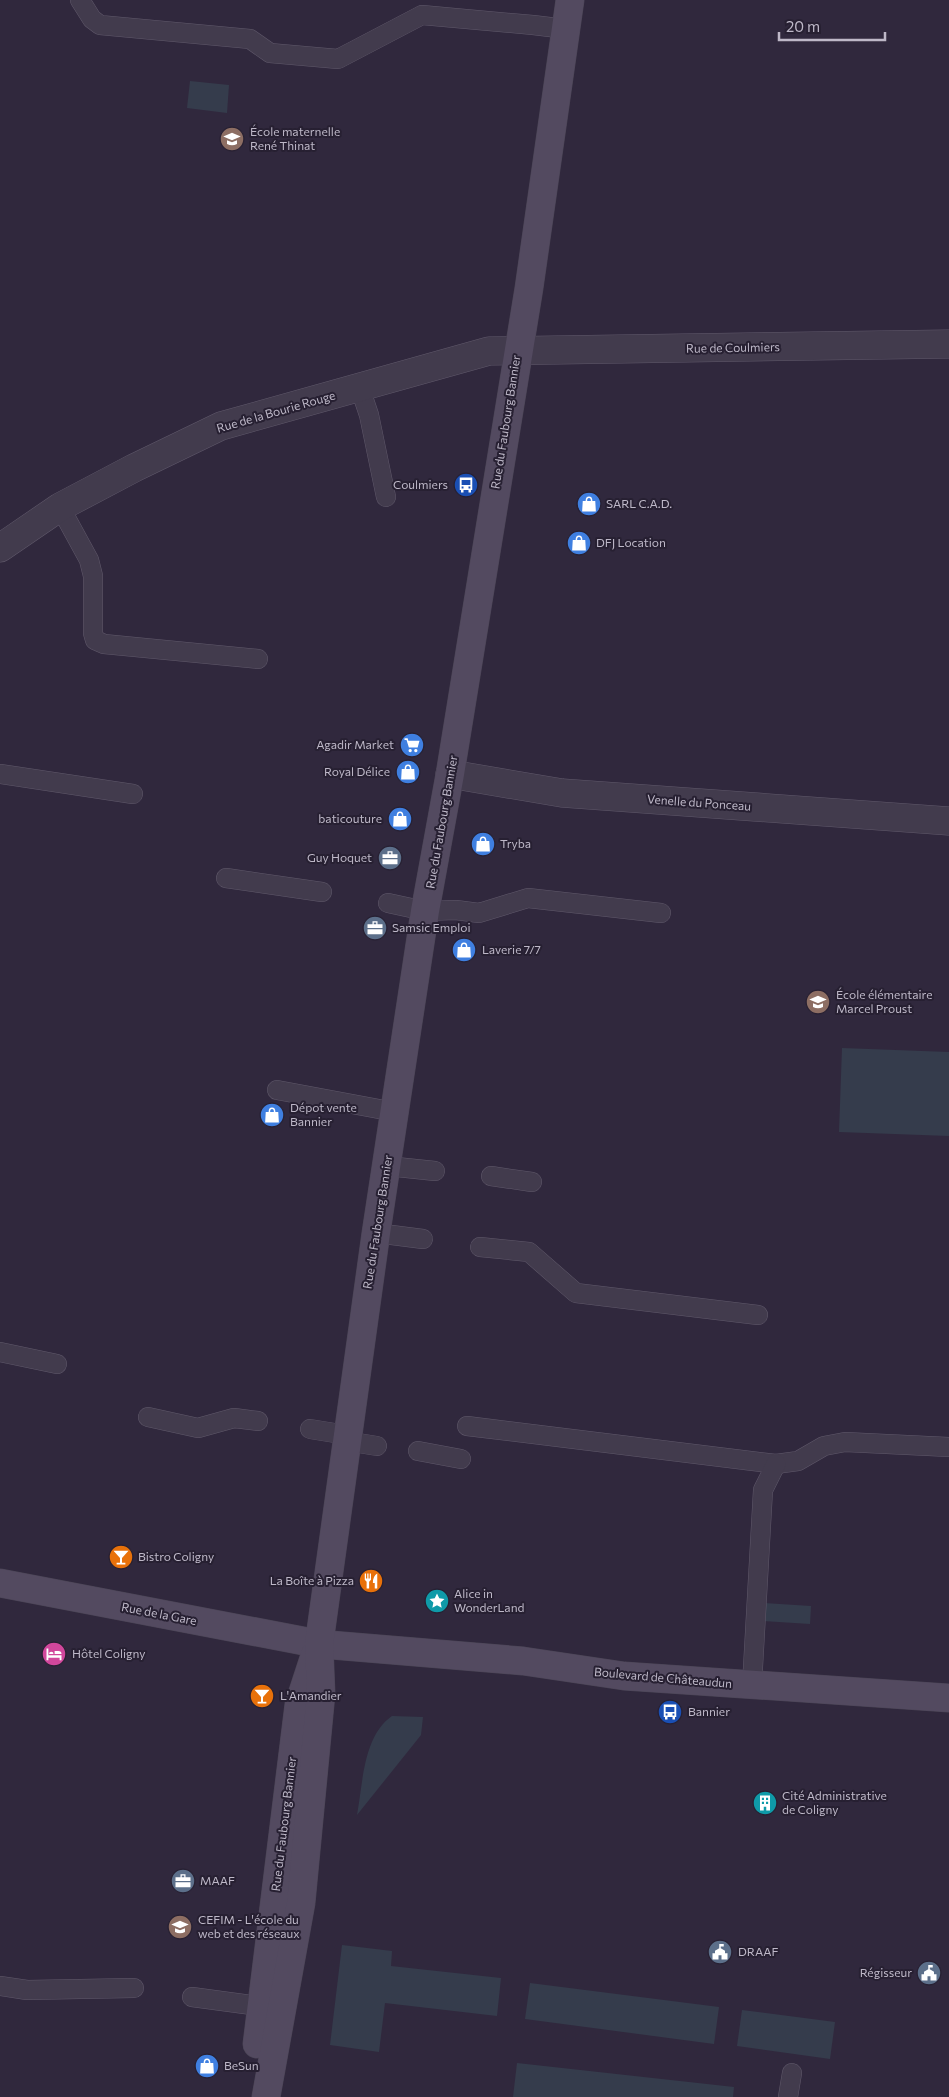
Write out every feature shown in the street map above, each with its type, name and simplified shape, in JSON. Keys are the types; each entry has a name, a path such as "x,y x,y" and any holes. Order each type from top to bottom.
{"main road":[{"name":"Rue du Faubourg Bannier","path":"266,2097 299,1704 301,1691 319,1644 376,1233 426,910 450,774 518,351 570,0"},
{"name":"Rue de la Gare","path":"0,1583 319,1644"},
{"name":"Boulevard de Châteaudun","path":"319,1644 523,1661 624,1676 949,1698"},
{"name":"Rue du Faubourg Bannier","path":"250,2097 272,2008"}],"street":[{"name":"Rue de Coulmiers","path":"518,351 949,344"},
{"name":"Rue de la Bourie Rouge","path":"3,539 60,506 221,426 489,351 518,351"},
{"name":"Venelle du Ponceau","path":"450,774 562,793 949,821"}],"lane":[{"path":"80,0 92,19 100,25 250,39 270,53 338,59 422,15 533,24 566,29"},
{"path":"360,388 369,415 386,497"},
{"path":"60,506 88,560 93,576 93,633 95,640 104,644 258,659"},
{"path":"0,774 133,794"},
{"path":"226,878 322,892"},
{"path":"388,903 426,910 456,910 479,913 528,898 661,913"},
{"path":"277,1090 395,1112"},
{"path":"387,1166 434,1171"},
{"path":"491,1176 532,1182"},
{"path":"376,1233 423,1239"},
{"path":"480,1247 530,1252 576,1294 758,1315"},
{"path":"0,1352 57,1364"},
{"path":"148,1417 198,1428 234,1418 258,1421"},
{"path":"467,1426 776,1464 798,1461 824,1446 845,1442 949,1447"},
{"path":"310,1429 377,1446"},
{"path":"418,1451 461,1459"},
{"path":"752,1686 763,1490 776,1464"},
{"path":"0,1986 27,1990 134,1988"},
{"path":"192,1996 272,2008"},
{"path":"788,2097 792,2073"}],"shaded area":[{"path":"190,81 229,85 227,113 187,108"},
{"path":"842,1048 949,1052 949,1136 839,1132"},
{"path":"764,1603 811,1606 810,1624 763,1621"},
{"path":"392,1716 423,1717 421,1735 357,1815 363,1775 370,1748 375,1735"},
{"path":"342,1945 392,1951 391,1966 501,1978 497,2016 385,2003 379,2052 330,2045"},
{"path":"530,1983 719,2007 714,2044 525,2019"},
{"path":"742,2010 835,2022 830,2059 737,2046"},
{"path":"517,2063 734,2087 733,2097 513,2097"}],"place":[{"name":"École maternelle René Thinat","path":"232,139"},
{"name":"Coulmiers","path":"466,485"},
{"name":"SARL C.A.D.","path":"589,504"},
{"name":"DFJ Location","path":"579,543"},
{"name":"Agadir Market","path":"412,745"},
{"name":"Royal Délice","path":"408,772"},
{"name":"baticouture","path":"400,819"},
{"name":"Tryba","path":"483,844"},
{"name":"Guy Hoquet","path":"390,858"},
{"name":"Samsic Emploi","path":"375,928"},
{"name":"Laverie 7/7","path":"464,950"},
{"name":"École élémentaire Marcel Proust","path":"818,1002"},
{"name":"Dépot vente Bannier","path":"272,1115"},
{"name":"Bistro Coligny","path":"121,1557"},
{"name":"La Boîte à Pizza","path":"371,1581"},
{"name":"Alice in WonderLand","path":"437,1601"},
{"name":"Hôtel Coligny","path":"54,1654"},
{"name":"L'Amandier","path":"262,1696"},
{"name":"Bannier","path":"670,1712"},
{"name":"Cité Administrative de Coligny","path":"765,1803"},
{"name":"MAAF","path":"183,1881"},
{"name":"CEFIM - L'école du web et des réseaux","path":"180,1927"},
{"name":"DRAAF","path":"720,1952"},
{"name":"Régisseur","path":"929,1973"},
{"name":"BeSun","path":"207,2066"}]}
